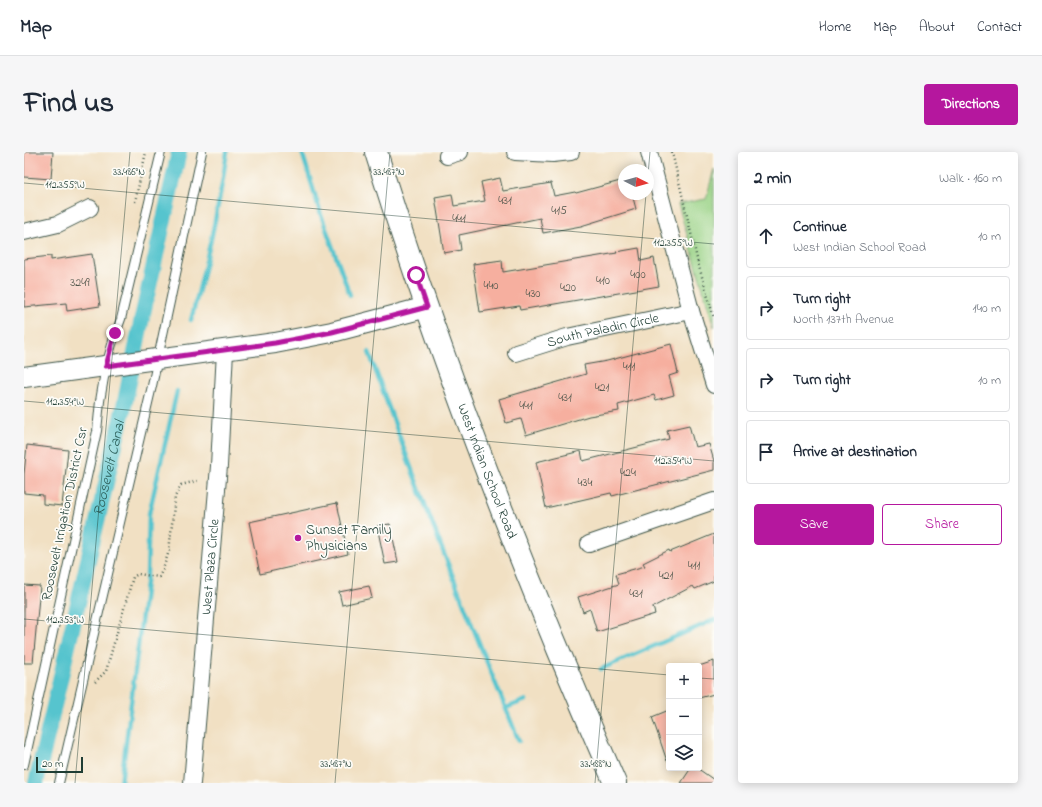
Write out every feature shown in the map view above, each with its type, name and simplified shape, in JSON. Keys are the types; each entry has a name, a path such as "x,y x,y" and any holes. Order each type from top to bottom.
{"main road":[{"name":"West Indian School Road","path":"376,152 427,307 498,499 615,783"}],"street":[{"path":"515,152 554,154 571,152"},
{"path":"649,152 691,311 714,385"},
{"path":"24,232 58,224 90,208"},
{"path":"24,377 225,351 275,343 345,328 427,307"},
{"name":"South Paladin Circle","path":"516,353 567,337 691,311"},
{"name":"West Plaza Circle","path":"192,783 219,466 225,351"},
{"path":"589,544 714,501"}],"lane":[{"name":"Roosevelt Irrigation District Csr","path":"24,765 97,431 100,401 110,366 112,341 121,319 160,152"},
{"path":"58,783 152,360 202,152"}],"path":[{"path":"672,152 698,263 714,318"},
{"path":"92,686 106,671 133,577 138,574 159,577 164,569 169,551 175,497 182,485 197,481"}],"green space":[{"path":"714,169 714,327 678,204 706,199"}],"building":[{"path":"24,152 53,152 51,179 24,177"},
{"path":"500,178 503,191 551,183 554,196 576,193 618,182 618,200 634,200 636,209 581,226 543,233 540,218 459,235 461,250 444,253 435,197 452,194 454,206 485,201 481,182"},
{"path":"639,248 641,261 654,258 659,286 520,310 519,306 480,312 473,264 502,260 503,272"},
{"path":"92,254 100,306 67,311 66,303 24,307 24,259 51,256 51,260"},
{"path":"671,344 678,373 669,376 674,395 656,400 654,395 618,405 619,411 589,416 526,435 521,419 506,423 499,399 586,374 584,365 607,361"},
{"path":"689,425 695,447 709,444 714,461 714,470 612,496 611,493 546,508 536,462 581,451 583,461 669,439 667,430"},
{"path":"27,445 68,450 62,506 43,504 43,495 24,493"},
{"name":"Sunset Family Physicians","path":"337,503 348,554 260,574 249,522"},
{"path":"390,524 398,562 385,564 377,526"},
{"path":"714,534 714,581 695,589 693,586 653,607 655,614 597,632 590,609 583,612 578,597 619,584 616,574 645,566 643,563 669,550 670,552"},
{"path":"24,585 40,586 33,663 24,663"},
{"path":"369,586 372,598 342,605 339,592"},
{"path":"714,661 714,694 702,697 702,665"},
{"path":"666,711 666,758 652,717"},
{"path":"689,771 701,771 714,780 714,783 681,783"}],"waterway":[{"name":"Roosevelt Canal","path":"36,783 125,402 179,152"},
{"path":"191,320 212,237 227,152"},
{"path":"302,152 321,215 350,295"},
{"path":"369,352 441,547 519,741"},
{"path":"121,783 147,575 149,514 177,391"},
{"path":"601,669 714,620"},
{"path":"506,708 526,700"}],"place":[{"name":"Sunset Family Physicians","path":"298,538"}],"route":[{"path":"115,333 106,366 275,343 332,332 427,307 416,275"}]}
